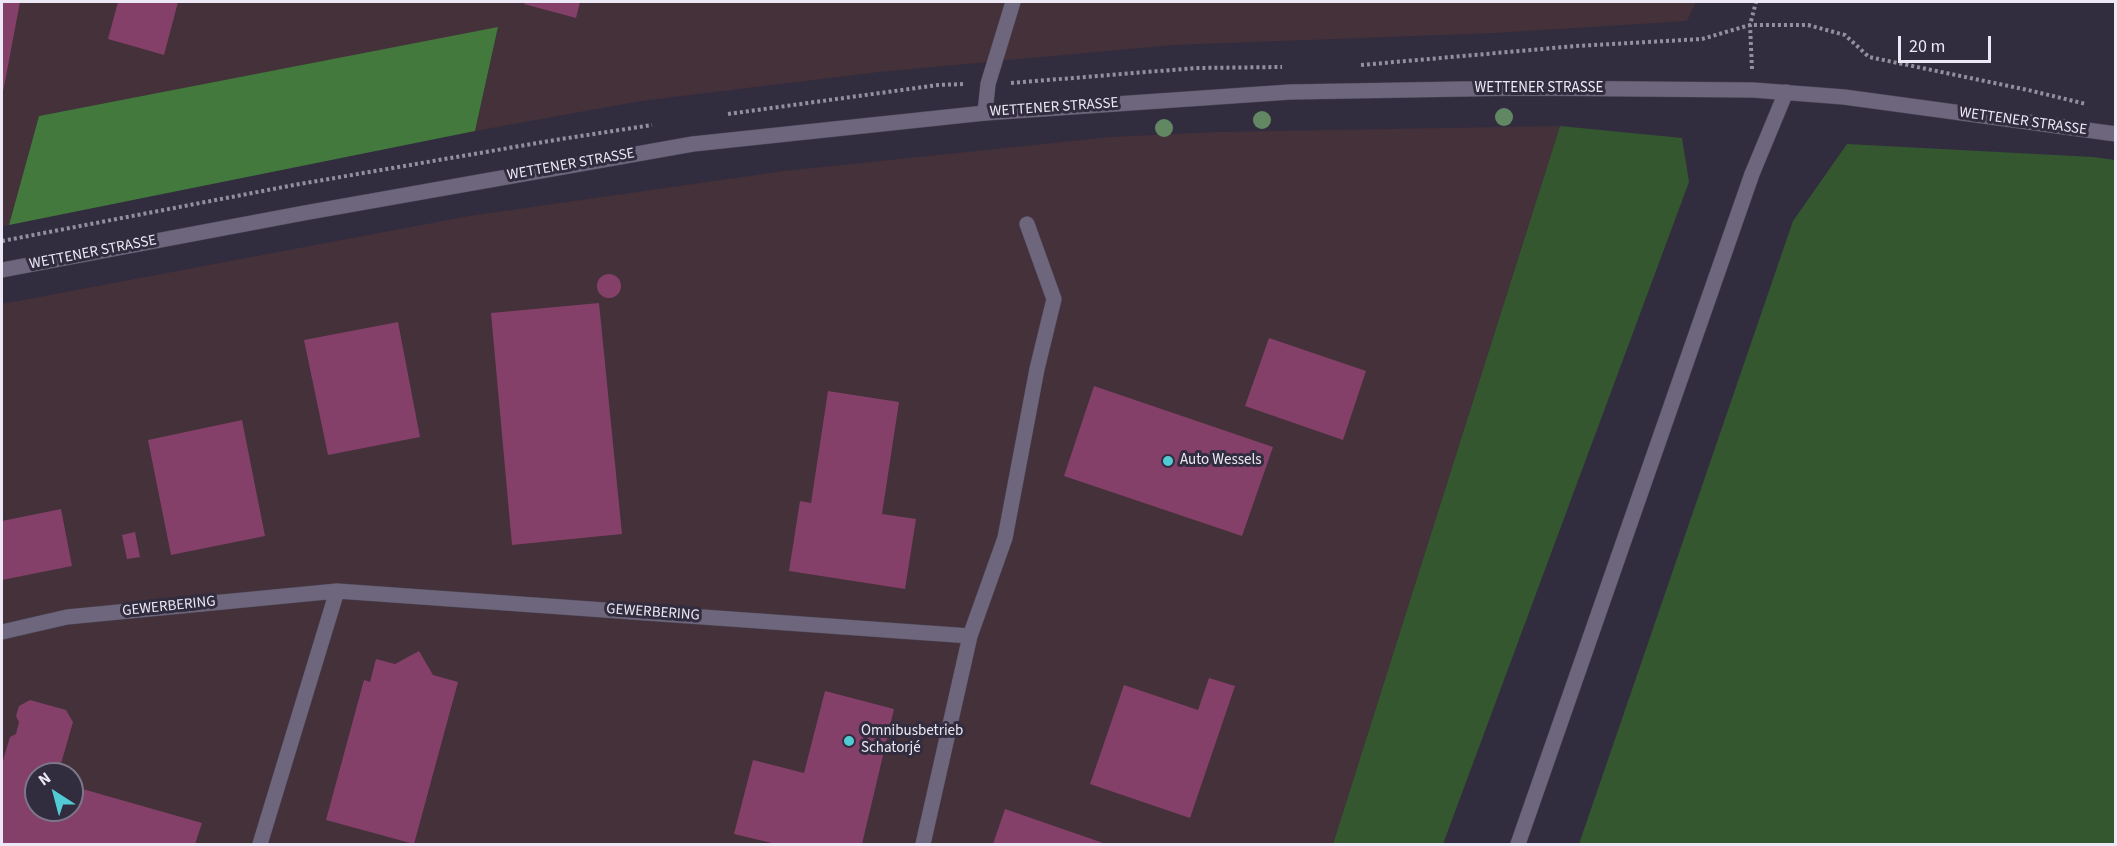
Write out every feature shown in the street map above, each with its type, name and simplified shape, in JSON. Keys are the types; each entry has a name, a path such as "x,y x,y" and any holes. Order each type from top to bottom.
{"street":[{"path":"985,113 988,84 1013,2"},
{"name":"WETTENER STRASSE","path":"2,270 304,213 693,144 985,113 1290,92 1522,88 1753,90 1856,99 2115,134"},
{"path":"1518,844 1752,174 1786,92"},
{"path":"923,844 970,636 1005,538 1037,369 1054,299 1027,224"},
{"path":"260,844 337,591"},
{"name":"GEWERBERING","path":"2,632 67,617 337,591 970,636"}],"path":[{"path":"1753,90 1750,25 1756,2"}],"shaded area":[{"path":"2,2 1696,2 1687,21 1494,33 1173,45 879,72 641,101 475,131 498,28 39,116 9,225 2,226"},
{"path":"1560,126 1333,844 2,844 2,304 469,216 784,171 1111,137 1217,132"}],"green space":[{"path":"498,27 475,131 9,225 39,116"},
{"path":"1560,126 1682,138 1689,182 1443,844 1333,844"},
{"path":"1847,144 2115,160 2115,844 1579,844 1793,221"}],"building":[{"path":"2,2 20,2 3,92 2,92"},
{"path":"118,2 178,2 164,55 108,39"},
{"path":"525,2 580,2 576,18 524,4"},
{"path":"609,274 618,277 621,286 618,295 609,298 600,295 597,286 600,277"},
{"path":"599,303 622,534 512,545 491,313"},
{"path":"398,322 420,437 328,455 304,340"},
{"path":"1269,338 1366,371 1343,440 1245,406"},
{"name":"Auto Wessels","path":"1094,386 1273,447 1242,536 1064,476"},
{"path":"828,391 899,402 882,514 916,519 905,589 789,571 800,501 811,503"},
{"path":"242,420 265,536 171,555 148,440"},
{"path":"61,509 72,566 2,580 2,521"},
{"path":"135,532 140,557 127,559 122,535"},
{"path":"419,651 433,675 458,682 414,844 326,820 364,680 370,682 376,659 395,664"},
{"path":"1209,678 1235,686 1190,818 1090,784 1124,685 1198,710"},
{"path":"825,691 894,709 862,844 776,844 734,834 753,760 804,773"},
{"path":"30,700 66,710 73,722 61,762 24,762 24,822 84,822 84,789 202,823 195,844 2,844 2,764 10,737 16,734 19,722 16,716 19,706"},
{"path":"1005,809 1106,844 993,844"}],"place":[{"name":"Auto Wessels","path":"1168,461"},
{"name":"Omnibusbetrieb Schatorjé","path":"849,741"}]}
